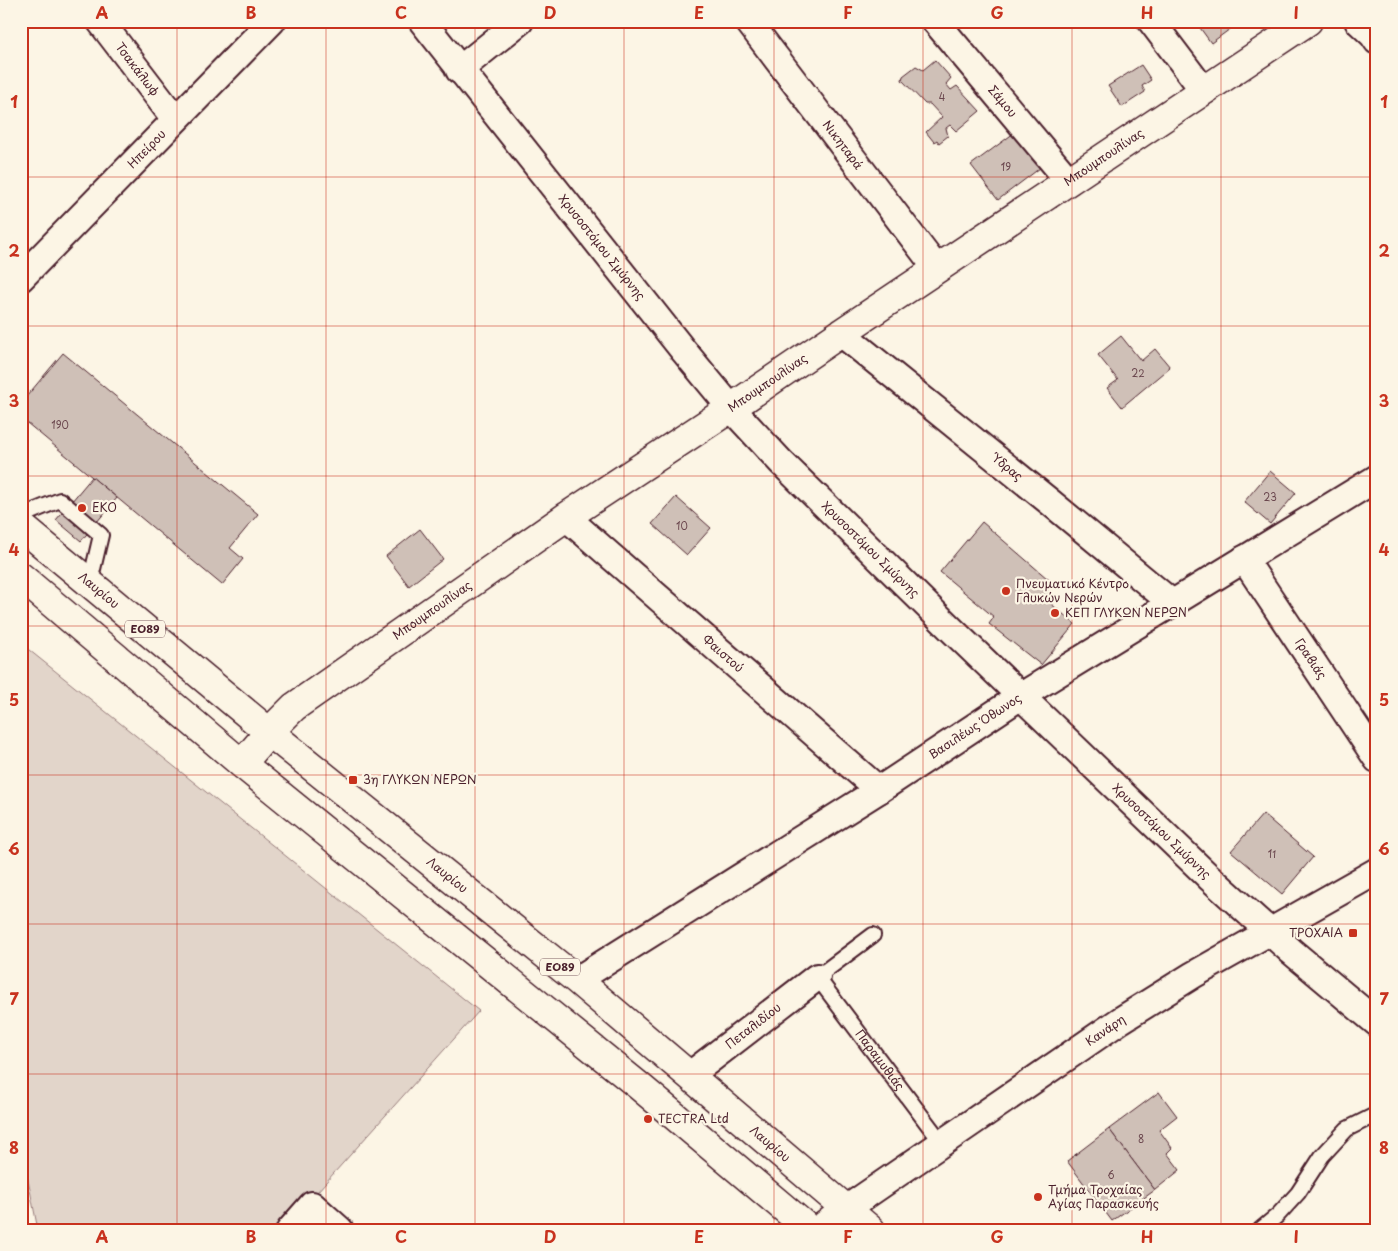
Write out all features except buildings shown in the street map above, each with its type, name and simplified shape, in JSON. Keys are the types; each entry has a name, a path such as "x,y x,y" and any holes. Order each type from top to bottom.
{"main road":[{"name":"Μπουμπουλίνας","path":"242,764 269,732 294,707 566,516 731,408 840,333 1308,21"},
{"name":"Λαυρίου","path":"21,526 269,732 577,980 871,1230"},
{"path":"21,576 242,764 647,1093 810,1230"},
{"path":"819,1230 846,1209"}],"street":[{"name":"Τσακάλωφ","path":"100,21 175,119"},
{"name":"Ηπείρου","path":"21,278 272,21"},
{"name":"Χρυσοστόμου Σμύρνης","path":"422,21 683,350 731,408 781,462 1209,877 1377,1024"},
{"path":"460,70 520,21"},
{"name":"Νικηταρά","path":"748,21 937,269"},
{"name":"Σάμου","path":"935,21 1068,181"},
{"path":"1151,21 1204,91"},
{"path":"1358,21 1377,41"},
{"name":"Ύδρας","path":"840,333 1172,603"},
{"name":"Βασιλέως Όθωνος","path":"577,980 879,790 1021,696 1377,478"},
{"name":"Φαιστού","path":"566,516 879,790"},
{"name":"Γραβιάς","path":"1244,559 1377,759"},
{"name":"Κανάρη","path":"846,1209 1121,1020 1193,974 1377,871"},
{"name":"Πεταλιδίου","path":"690,1076 817,977"},
{"path":"290,1230 312,1205 340,1230"}],"lane":[{"path":"21,516 60,500 101,535 90,582"},
{"path":"817,977 873,935"},
{"name":"Παραμυθιάς","path":"817,977 942,1144"},
{"path":"1260,1230 1278,1215 1298,1193 1322,1156 1347,1129 1377,1114"}],"shaded area":[{"path":"24,646 479,1011 283,1230 38,1230 21,1145 21,649"}],"place":[{"name":"EKO","path":"82,508"},
{"name":"Πνευματικό Κέντρο Γλυκών Νερών","path":"1006,591"},
{"name":"ΚΕΠ ΓΛΥΚΩΝ ΝΕΡΩΝ","path":"1055,613"},
{"name":"3η ΓΛΥΚΏΝ ΝΕΡΏΝ","path":"353,780"},
{"name":"ΤΡΟΧΑΙΑ","path":"1353,933"},
{"name":"TECTRA Ltd","path":"648,1119"},
{"name":"Τμήμα Τροχαίας Αγίας Παρασκευής","path":"1038,1197"}]}
